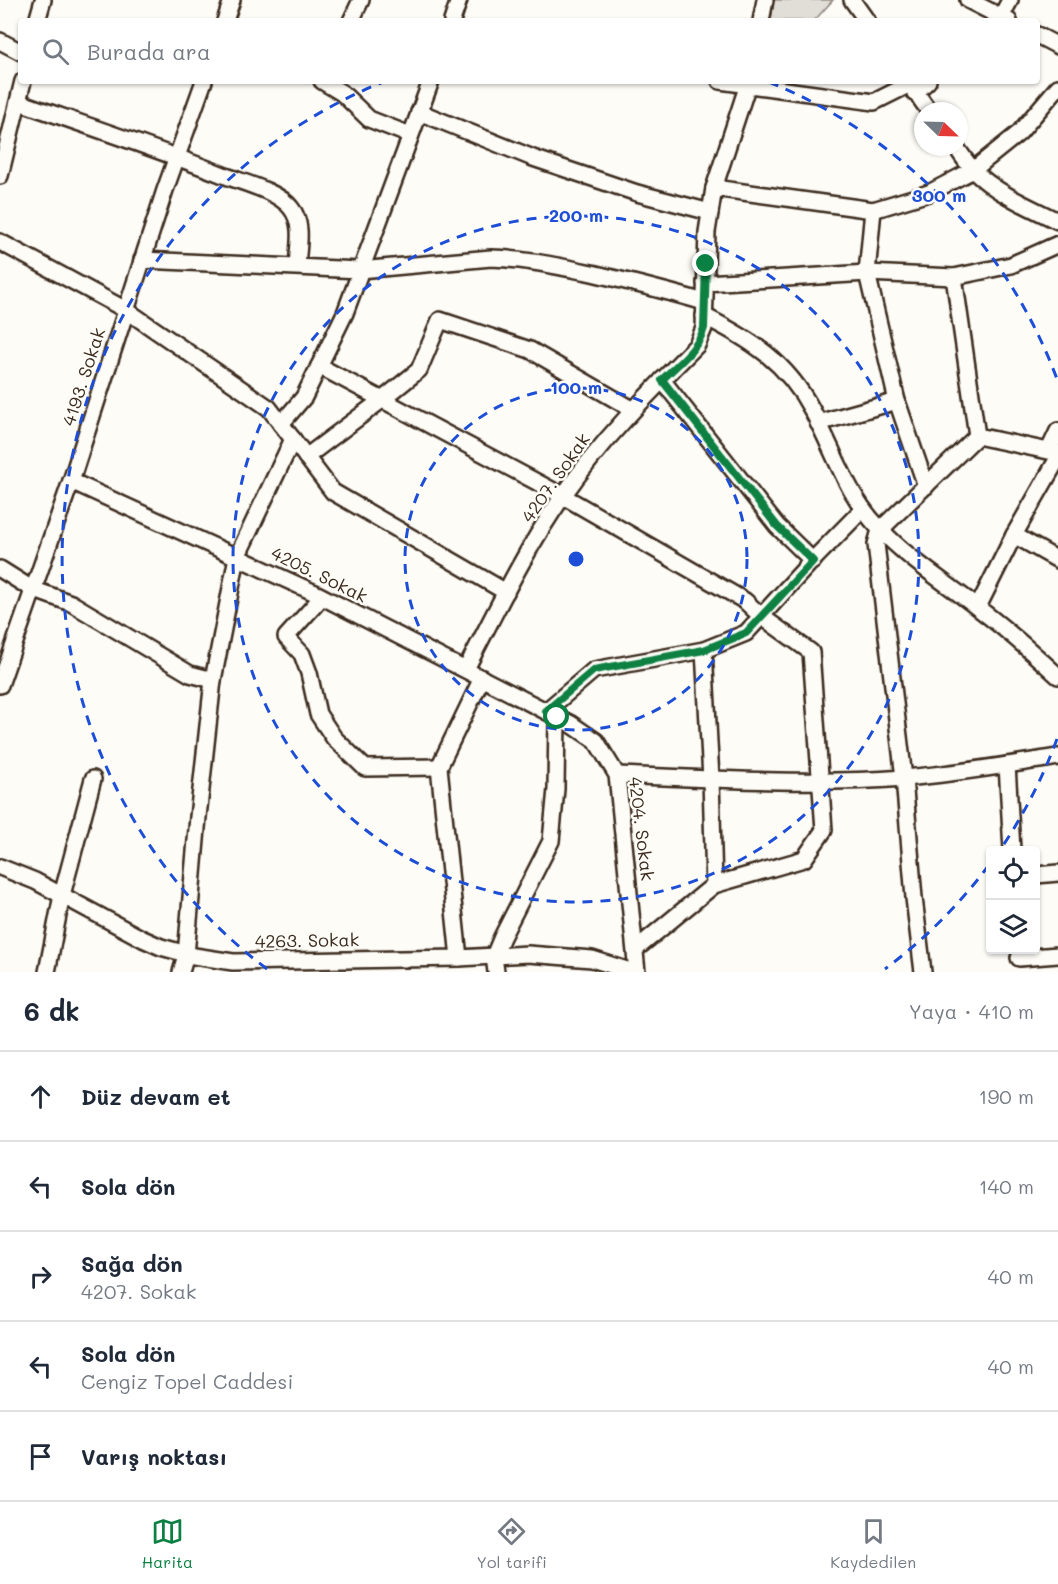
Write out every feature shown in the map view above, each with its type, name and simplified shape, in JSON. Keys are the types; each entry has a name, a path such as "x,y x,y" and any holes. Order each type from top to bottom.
{"street":[{"path":"38,18 43,0"},
{"path":"226,18 232,0"},
{"path":"353,18 362,0"},
{"path":"453,18 459,0"},
{"path":"762,18 765,0"},
{"path":"852,0 865,18"},
{"path":"968,0 999,18"},
{"path":"1003,18 1010,0"},
{"path":"1040,37 1058,46"},
{"path":"0,41 18,50"},
{"path":"0,176 22,84"},
{"name":"4193. Sokak","path":"0,685 71,481 142,260 203,84"},
{"path":"327,84 342,93 369,119 410,135"},
{"path":"281,424 303,397 345,313 429,84"},
{"path":"704,315 710,212 714,188 748,84"},
{"path":"762,84 874,102 911,86 923,102"},
{"path":"714,188 873,210 929,193 973,170 1019,133 1058,87"},
{"path":"19,102 177,157 284,201 296,217 299,226 297,266"},
{"path":"419,112 533,158 637,193 710,212"},
{"path":"963,156 973,170 1010,196 1058,221"},
{"path":"873,210 867,273 897,402 926,486"},
{"path":"0,242 126,310 269,408 333,492 506,592"},
{"path":"705,283 867,273 954,277 1011,265 1058,244"},
{"path":"142,260 360,270 511,258 550,264 659,288 747,338 784,370 801,391 841,473 863,509 880,530 978,608 1058,676"},
{"path":"954,277 977,436"},
{"name":"4207. Sokak","path":"466,669 506,592 563,496 632,409 697,345 704,315"},
{"path":"306,457 419,370 440,320 530,350 632,409"},
{"path":"319,366 563,496 745,601 761,616 811,652 824,830 804,859 714,885 636,949"},
{"path":"662,380 777,526 813,561"},
{"path":"818,423 897,402"},
{"path":"978,608 1055,454 1058,431"},
{"path":"977,436 1055,454"},
{"path":"923,972 904,778 876,544 880,530 977,436"},
{"path":"181,972 186,954 213,680 237,557 293,439"},
{"name":"4205. Sokak","path":"71,481 322,597 551,714"},
{"path":"496,972 494,956 552,841 556,789 551,714 594,670 704,650 746,633 863,509"},
{"path":"1014,535 1058,560"},
{"path":"0,569 33,589 71,603 190,674 213,680"},
{"path":"322,597 286,637 302,654 309,673 318,714 334,738 365,768 439,767"},
{"path":"704,650 714,885"},
{"path":"459,958 439,767 482,678"},
{"name":"4204. Sokak","path":"551,714 582,730 596,741 617,776 636,949 635,972"},
{"path":"617,776 820,780 904,778 1058,757"},
{"path":"1007,765 1012,846"},
{"path":"47,972 62,895 93,779"},
{"name":"4263. Sokak","path":"0,867 62,895 143,939 186,954 233,962 296,966 421,965 459,958 528,954 582,958 635,972"},
{"path":"1040,875 1058,873"},
{"path":"1020,960 1058,955"}],"shaded area":[{"path":"774,0 833,0 817,18 771,18"}],"route":[{"path":"557,717 546,711 594,670 704,650 746,633 813,561 777,526 662,380 702,337 706,264"}]}
